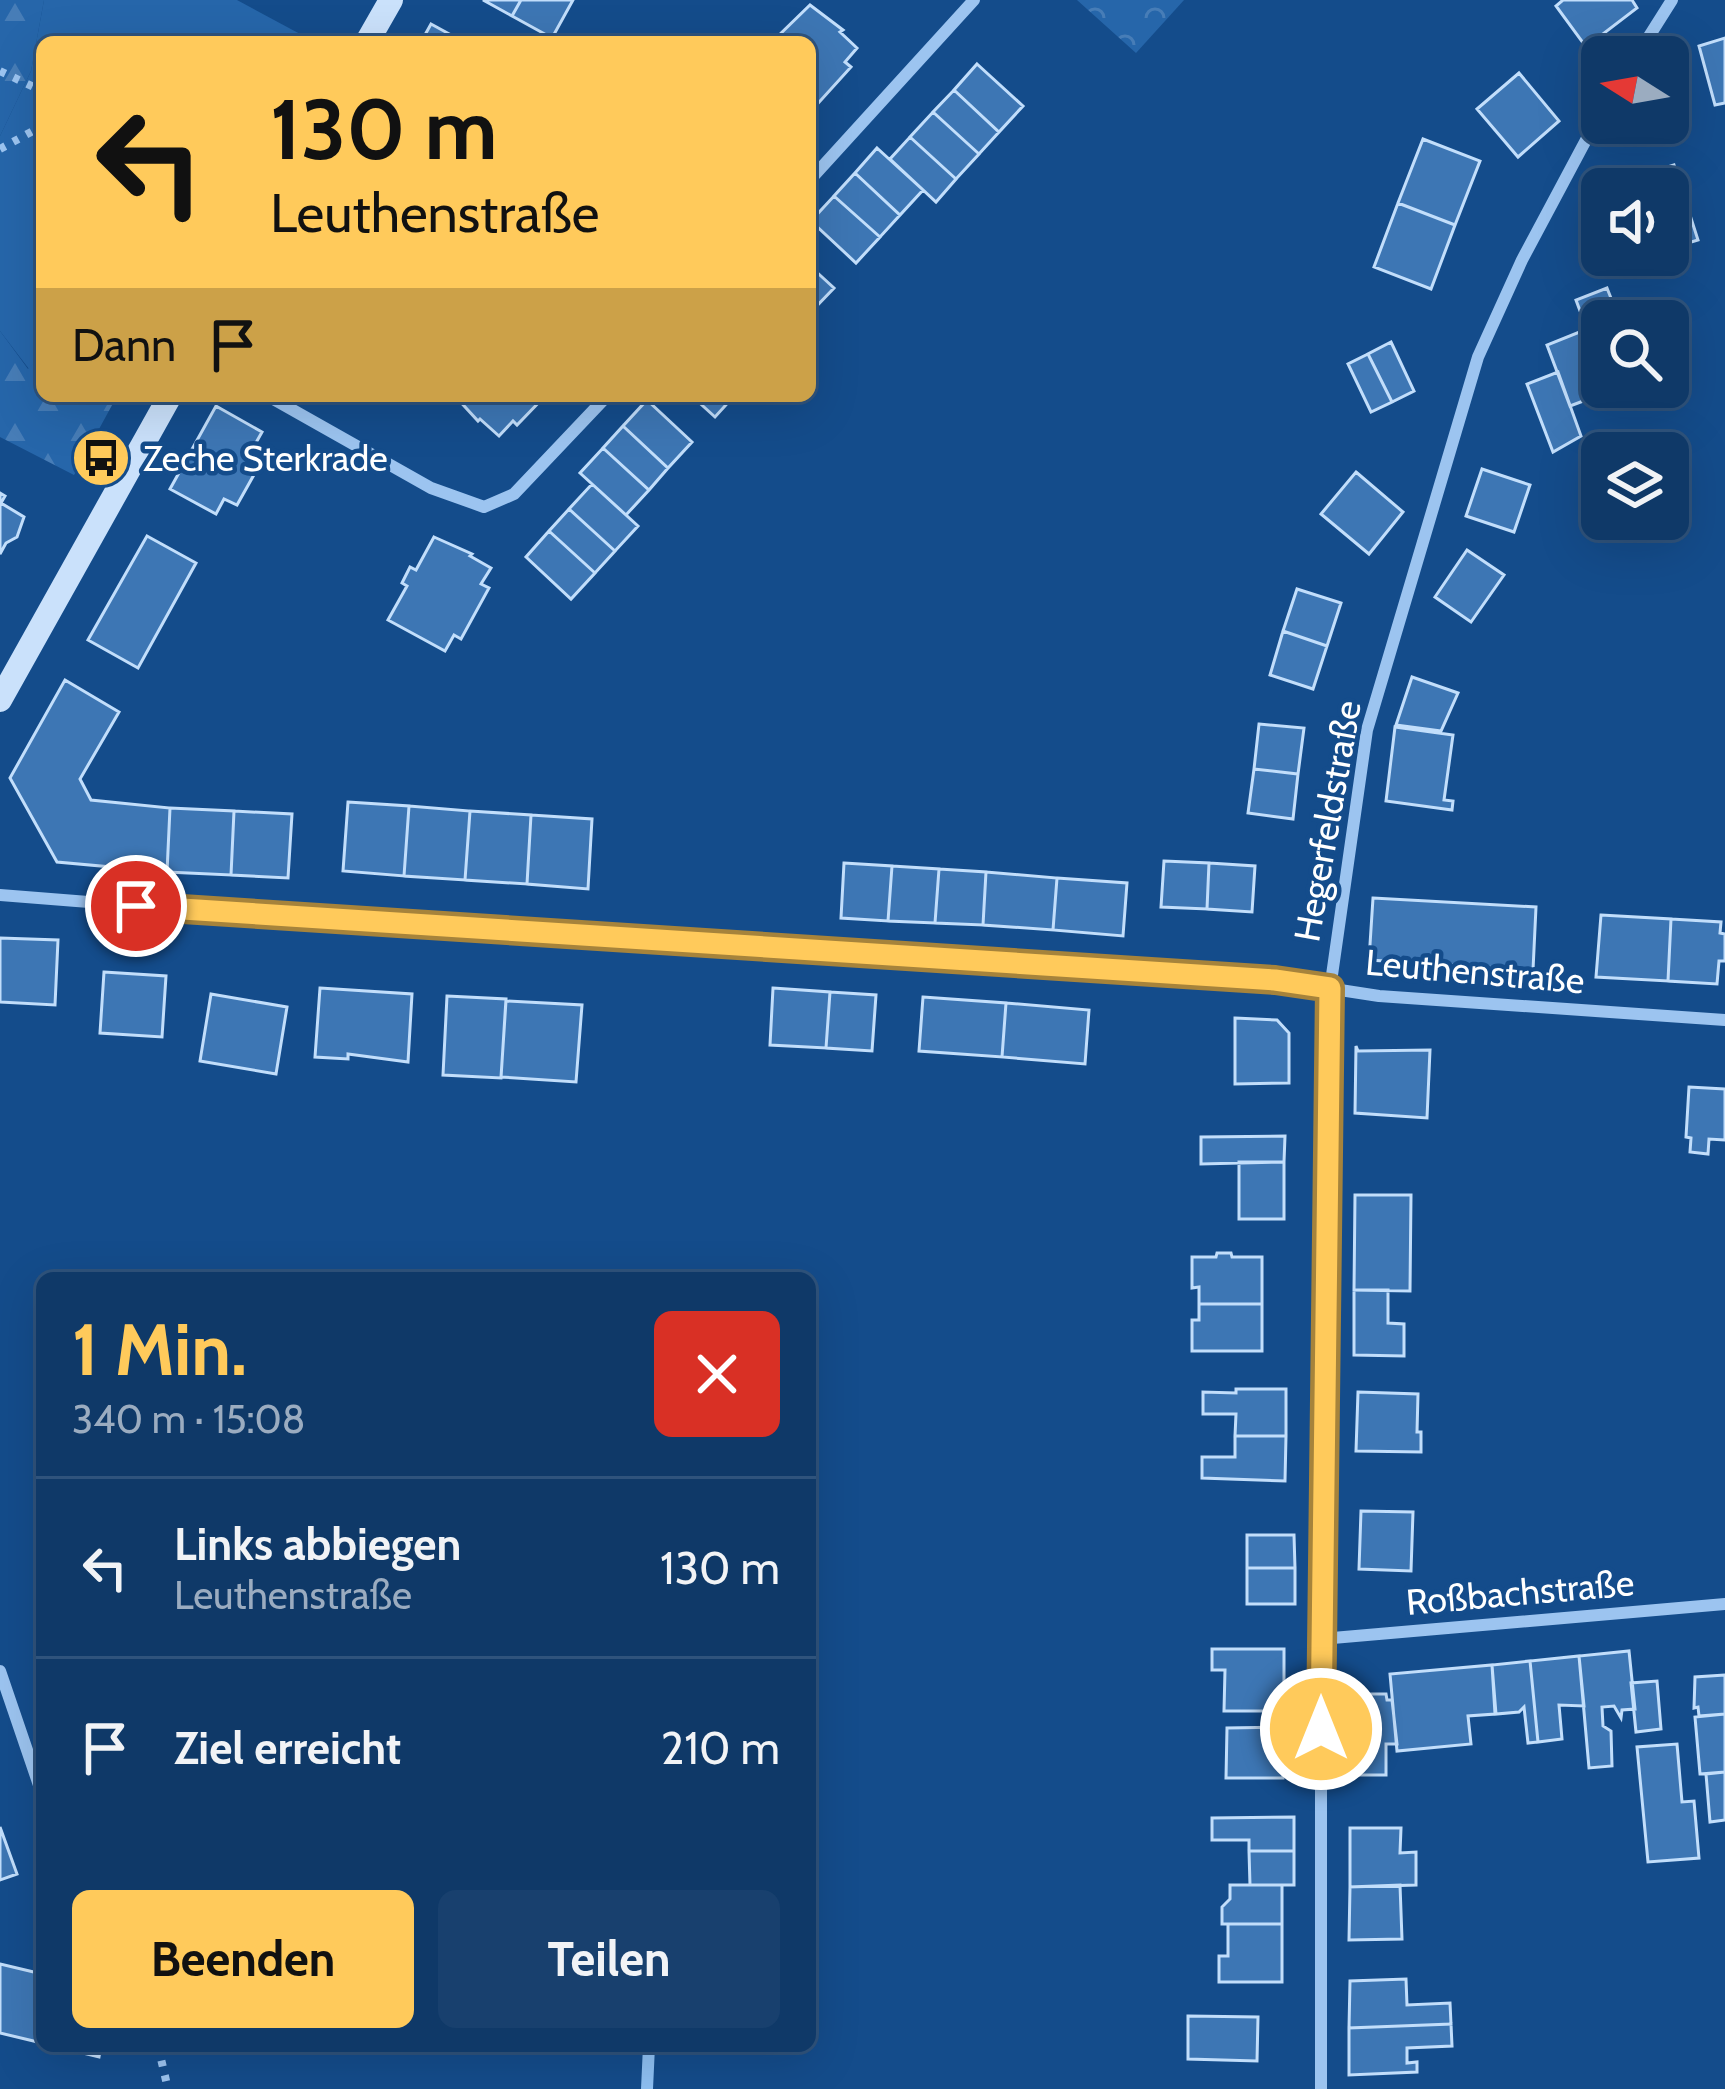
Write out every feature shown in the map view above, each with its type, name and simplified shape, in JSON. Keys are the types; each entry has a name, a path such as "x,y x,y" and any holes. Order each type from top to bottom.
{"street":[{"path":"371,36 391,0"},
{"path":"816,173 974,0"},
{"path":"1649,36 1672,0"},
{"name":"Hegerfeldstraße","path":"1321,2089 1321,1639 1330,988 1367,730 1478,357 1522,260 1584,144"},
{"path":"0,700 167,402"},
{"path":"279,402 452,499 484,507 514,494 601,402"},
{"name":"Leuthenstraße","path":"0,895 339,922 1275,980 1379,996 1725,1020"},
{"name":"Roßbachstraße","path":"1321,1639 1725,1604"},
{"path":"0,1671 36,1776"}],"path":[{"path":"0,71 36,88"},
{"path":"0,148 36,130"},
{"path":"159,2052 168,2089"}],"green space":[{"path":"0,0 44,0 31,71 0,136"},
{"path":"44,0 237,0 304,36 37,36"},
{"path":"1077,0 1184,0 1136,53"},
{"path":"36,44 36,361 29,369 0,331 0,136 31,71"},
{"path":"0,331 28,369 36,360 36,402 114,402 74,475 0,437"}],"building":[{"path":"483,0 521,0 512,16"},
{"path":"521,0 573,0 553,36 512,16"},
{"path":"1563,0 1632,0 1637,8 1600,36 1581,36 1581,40 1556,6"},
{"path":"810,5 843,30 840,32 857,48 845,62 851,67 816,106 816,36 778,36"},
{"path":"431,24 453,36 424,36"},
{"path":"1725,38 1725,103 1715,105 1699,46"},
{"path":"977,64 1023,106 999,132 954,90"},
{"path":"1519,73 1559,121 1518,157 1477,109"},
{"path":"954,90 999,132 979,154 933,112"},
{"path":"933,112 979,154 956,179 910,137"},
{"path":"910,137 956,179 936,202 890,159"},
{"path":"1423,139 1480,161 1455,225 1398,203"},
{"path":"877,148 923,190 900,215 855,173"},
{"path":"855,173 900,215 880,237 834,196"},
{"path":"834,196 880,237 856,263 816,226 816,216"},
{"path":"1398,203 1455,225 1431,289 1374,267"},
{"path":"1689,212 1698,240 1689,243"},
{"path":"816,272 834,288 816,307"},
{"path":"1607,288 1612,300 1581,300 1581,313 1576,300"},
{"path":"1581,331 1581,402 1570,406 1547,345"},
{"path":"1391,342 1414,391 1392,402 1368,354"},
{"path":"1368,354 1392,402 1371,412 1348,364"},
{"path":"1558,372 1581,436 1553,452 1527,384"},
{"path":"461,402 539,402 499,436"},
{"path":"649,402 692,442 668,468 623,426"},
{"path":"699,402 729,402 715,417"},
{"path":"216,406 262,432 253,448 265,455 237,505 224,499 216,514 170,489"},
{"path":"623,426 668,468 649,490 603,448"},
{"path":"603,448 649,490 626,515 580,473"},
{"path":"1482,469 1530,485 1514,532 1466,516"},
{"path":"1356,472 1403,512 1369,554 1321,514"},
{"path":"592,484 638,526 615,551 569,509"},
{"path":"0,493 5,496 1,503 24,517 17,537 0,554"},
{"path":"569,509 615,551 595,573 549,531"},
{"path":"549,531 595,573 571,599 526,557"},
{"path":"147,536 196,563 138,668 88,640"},
{"path":"434,537 491,568 481,584 489,588 461,639 454,635 445,651 388,620 407,586 402,583 410,567 416,570"},
{"path":"1467,550 1504,575 1471,622 1435,597"},
{"path":"1297,589 1341,603 1327,646 1283,631"},
{"path":"1283,631 1327,646 1313,689 1270,675"},
{"path":"1412,677 1458,693 1441,731 1396,725"},
{"path":"65,680 119,712 80,779 91,800 170,808 167,872 57,862 10,778"},
{"path":"1259,724 1304,728 1298,774 1254,769"},
{"path":"1395,727 1453,735 1444,800 1453,801 1452,810 1386,801"},
{"path":"1254,769 1298,774 1293,819 1248,813"},
{"path":"348,802 409,806 404,876 343,871"},
{"path":"409,806 470,811 465,880 404,876"},
{"path":"170,808 234,811 231,875 167,872"},
{"path":"234,811 292,814 288,878 231,875"},
{"path":"470,811 531,815 527,884 465,880"},
{"path":"531,815 592,819 588,889 527,884"},
{"path":"1164,861 1209,863 1207,909 1161,907"},
{"path":"844,863 892,866 888,921 841,918"},
{"path":"1209,863 1255,866 1252,912 1207,909"},
{"path":"892,866 939,869 935,923 888,921"},
{"path":"939,869 986,872 983,925 935,923"},
{"path":"986,872 1057,878 1053,930 983,925"},
{"path":"1057,878 1127,883 1123,936 1053,930"},
{"path":"1373,898 1536,907 1533,970 1369,960"},
{"path":"1601,915 1671,919 1668,981 1596,977"},
{"path":"1671,919 1721,922 1725,961 1719,961 1717,984 1668,981"},
{"path":"0,938 58,940 55,1005 0,1002"},
{"path":"104,972 166,976 162,1037 100,1033"},
{"path":"320,988 412,994 408,1062 348,1054 348,1059 315,1057"},
{"path":"773,988 830,992 826,1048 770,1045"},
{"path":"830,992 876,995 872,1051 826,1048"},
{"path":"211,994 287,1007 276,1074 200,1061"},
{"path":"447,996 506,999 501,1078 443,1075"},
{"path":"923,997 1006,1003 1002,1057 919,1051"},
{"path":"506,1001 582,1005 576,1082 501,1077"},
{"path":"1006,1003 1089,1010 1085,1064 1002,1057"},
{"path":"1235,1018 1277,1020 1289,1033 1289,1083 1235,1084"},
{"path":"1356,1046 1358,1051 1430,1050 1427,1118 1355,1113"},
{"path":"1689,1087 1725,1089 1725,1140 1709,1139 1708,1154 1690,1152 1691,1138 1686,1137"},
{"path":"1285,1136 1284,1162 1201,1164 1201,1137"},
{"path":"1239,1162 1284,1162 1284,1219 1239,1219"},
{"path":"1355,1195 1411,1195 1410,1291 1354,1290"},
{"path":"1217,1253 1262,1257 1262,1304 1199,1304 1199,1287 1192,1288 1192,1257 1216,1257"},
{"path":"1354,1290 1388,1290 1388,1323 1404,1324 1404,1356 1354,1355"},
{"path":"1199,1304 1262,1304 1262,1351 1192,1351 1192,1320 1199,1320"},
{"path":"1236,1389 1286,1389 1286,1436 1235,1436 1236,1414 1203,1414 1203,1392 1236,1393"},
{"path":"1358,1392 1418,1394 1421,1452 1356,1451"},
{"path":"1235,1436 1286,1436 1285,1481 1202,1478 1202,1457 1235,1457"},
{"path":"1361,1511 1413,1512 1411,1571 1359,1569"},
{"path":"1247,1535 1294,1535 1295,1568 1247,1568"},
{"path":"1247,1568 1295,1568 1295,1604 1247,1604"},
{"path":"1212,1649 1284,1649 1284,1711 1224,1711 1225,1670 1212,1670"},
{"path":"1629,1651 1635,1709 1622,1710 1621,1718 1614,1706 1602,1707 1603,1726 1611,1731 1612,1766 1589,1768 1579,1656"},
{"path":"1579,1656 1584,1706 1559,1705 1562,1739 1538,1742 1530,1661"},
{"path":"1530,1661 1538,1742 1528,1743 1524,1707 1519,1712 1496,1714 1492,1665"},
{"path":"1492,1665 1495,1714 1468,1716 1471,1744 1397,1751 1390,1674"},
{"path":"1725,1675 1725,1714 1699,1716 1698,1707 1694,1708 1695,1677"},
{"path":"1657,1681 1661,1729 1636,1732 1631,1683"},
{"path":"1351,1694 1386,1694 1392,1700 1397,1744 1386,1744 1386,1775 1351,1775"},
{"path":"1725,1714 1725,1772 1700,1774 1695,1717"},
{"path":"1284,1727 1283,1778 1226,1778 1227,1728"},
{"path":"1677,1744 1682,1802 1694,1801 1699,1858 1648,1862 1637,1747"},
{"path":"1725,1772 1725,1820 1710,1822 1706,1774"},
{"path":"1294,1817 1294,1851 1249,1851 1249,1840 1212,1840 1212,1818"},
{"path":"0,1827 17,1874 0,1880"},
{"path":"1350,1828 1401,1828 1400,1853 1416,1852 1416,1885 1350,1887"},
{"path":"1249,1851 1294,1851 1294,1885 1250,1885"},
{"path":"1230,1885 1282,1885 1282,1924 1222,1924"},
{"path":"1400,1885 1402,1939 1349,1940 1350,1887"},
{"path":"1228,1924 1282,1924 1282,1982 1219,1982 1219,1956 1228,1956"},
{"path":"0,1964 36,1973 36,2042 0,2033"},
{"path":"1406,1979 1407,2005 1450,2003 1451,2024 1349,2028 1350,1981"},
{"path":"1188,2016 1258,2017 1257,2061 1188,2059"},
{"path":"1451,2024 1452,2046 1407,2048 1407,2063 1417,2062 1417,2072 1349,2075 1349,2028"}],"waterway":[{"path":"647,2089 649,2052"}],"place":[{"name":"Zeche Sterkrade","path":"101,458"}],"route":[{"path":"136,906 1275,980 1330,988 1321,1729"}]}
